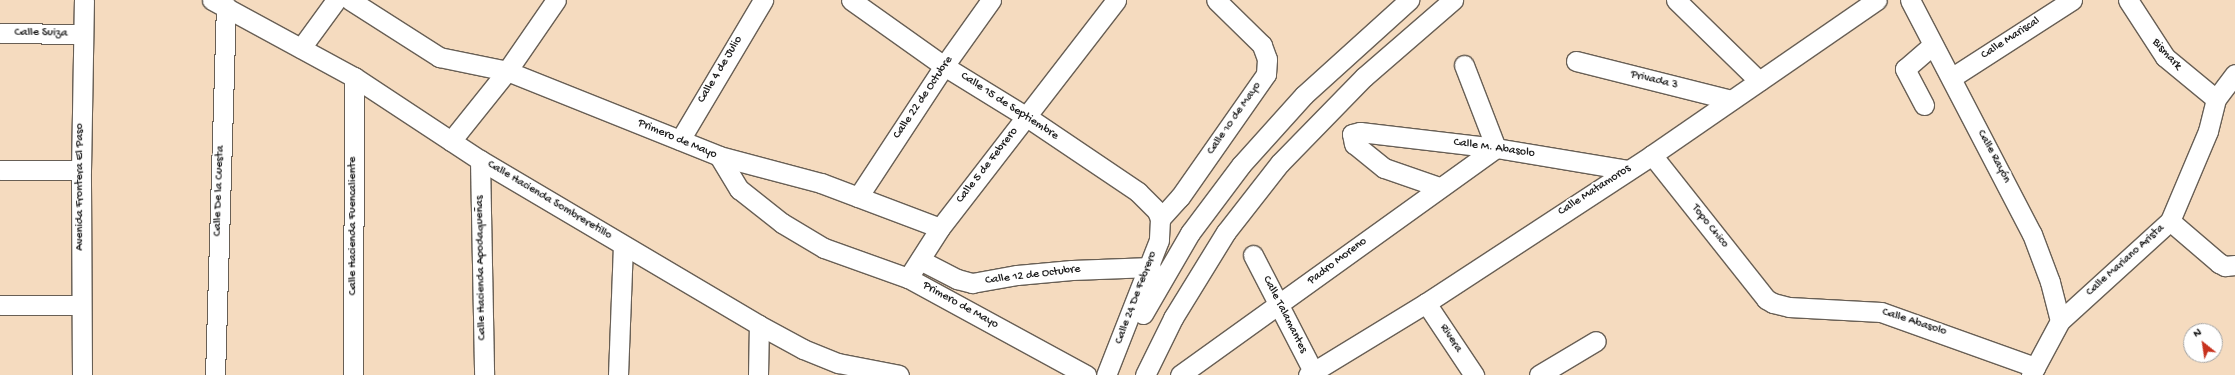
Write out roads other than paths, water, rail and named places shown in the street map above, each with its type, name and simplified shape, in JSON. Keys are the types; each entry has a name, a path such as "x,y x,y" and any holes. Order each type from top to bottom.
{"street":[{"name":"Avenida Frontera El Paso","path":"82,375 81,170 84,0"},
{"path":"301,48 336,0"},
{"name":"Primero de Mayo","path":"350,0 439,57 506,71 719,156 739,189 782,223 824,248 908,278 1086,375"},
{"path":"451,141 506,71 556,0"},
{"name":"Calle 4 de Julio","path":"680,140 763,0"},
{"name":"Calle 15 de Septiembre","path":"851,0 944,66 1027,117 1138,192 1150,203 1160,219"},
{"name":"Calle 22 de Octubre","path":"858,197 944,66 991,0"},
{"name":"Calle 5 de Febrero","path":"908,278 940,228 1116,0"},
{"name":"Calle 10 de Mayo","path":"1160,219 1180,197 1266,74 1267,60 1262,45 1216,0"},
{"path":"1114,375 1148,302 1190,233 1241,165 1304,95 1409,0"},
{"path":"1145,375 1173,318 1226,232 1280,163 1364,77 1453,0"},
{"path":"1676,0 1759,81"},
{"name":"Calle Matamoros","path":"1312,374 1426,303 1652,155 1877,0"},
{"name":"Calle Rayón","path":"1910,0 2032,234 2050,282 2060,321"},
{"name":"Calle Mariscal","path":"1951,78 2072,0"},
{"name":"Bismark","path":"2128,0 2165,57 2216,99"},
{"name":"Calle Hacienda Sombreretillo","path":"219,3 354,77 480,160 623,246 759,325 803,349 838,362 899,375"},
{"name":"Calle De la Cuesta","path":"215,375 219,3"},
{"name":"Calle Suiza","path":"0,33 83,34"},
{"path":"1924,105 1905,69 1934,45"},
{"name":"Privada 3","path":"1576,61 1731,100"},
{"path":"1464,65 1496,148"},
{"name":"Calle Mariano Arista","path":"2033,371 2060,321 2170,221 2208,131 2216,99 2235,74"},
{"name":"Calle Hacienda Fuencaliente","path":"353,375 354,77"},
{"name":"Calle M. Abasolo","path":"1439,188 1384,168 1364,154 1352,138 1355,132 1496,148 1627,170"},
{"name":"Padro Moreno","path":"1180,375 1280,305 1496,148"},
{"name":"Topo Chico","path":"1652,155 1766,299"},
{"path":"719,156 821,183 940,228"},
{"name":"Calle Hacienda Apodaqueñas","path":"480,160 484,375"},
{"path":"0,170 81,170"},
{"name":"Calle 24 De Febrero","path":"1106,375 1151,267 1159,240 1160,219"},
{"path":"2170,221 2225,266 2235,264"},
{"path":"618,375 623,246"},
{"name":"Calle Talamantes","path":"1253,255 1280,305 1312,374"},
{"name":"Calle 12 de Octubre","path":"920,260 957,279 972,283 1064,271 1151,267"},
{"name":"Calle Abasolo","path":"1766,299 1781,306 1881,312 2033,371"},
{"name":"Rivera","path":"1426,303 1474,375"},
{"path":"0,305 81,305"},
{"path":"758,375 759,325"},
{"path":"1539,375 1596,341"}]}
